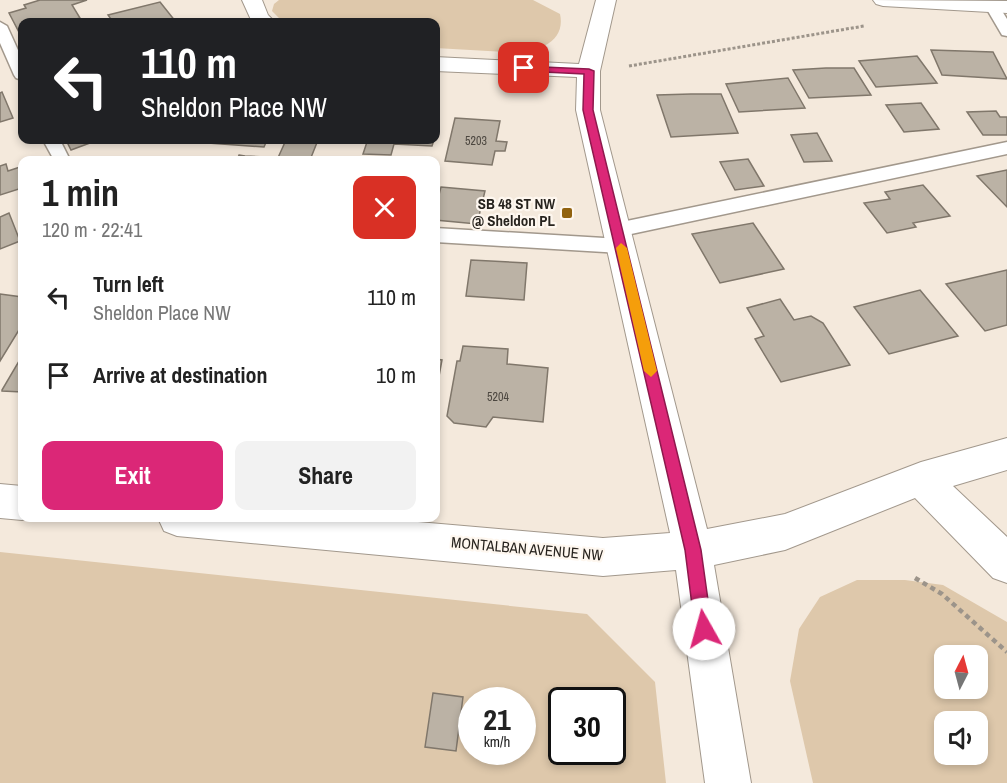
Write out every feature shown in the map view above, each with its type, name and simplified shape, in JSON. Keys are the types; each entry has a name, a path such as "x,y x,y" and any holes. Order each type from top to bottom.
{"street":[{"path":"252,0 259,18"},
{"path":"606,0 589,71 588,110 693,550 706,649 728,783"},
{"path":"883,0 1000,6"},
{"path":"440,64 589,71"},
{"name":"MONTALBAN AVENUE NW","path":"221,522 603,557 693,550 785,532 921,479 1007,454"},
{"path":"921,479 1007,564"},
{"path":"0,501 18,503"}],"lane":[{"path":"1000,6 1007,32"},
{"path":"0,26 18,66"},
{"path":"440,235 619,238 1007,148"}],"path":[{"path":"589,71 869,25"},
{"path":"915,578 942,594 1007,652"}],"shaded area":[{"path":"279,0 533,0 560,14 561,24 556,36 538,54 440,48 440,18 279,18 272,11 274,4"},
{"path":"0,552 587,614 655,682 666,783 0,783"},
{"path":"857,580 905,580 943,585 1007,622 1007,783 813,783 790,681 799,629 820,597"}],"building":[{"path":"40,0 87,0 72,5 80,18 18,18 18,30 9,13 26,8 24,5"},
{"path":"160,2 173,18 110,18 108,15"},
{"path":"931,50 993,52 1007,79 942,75"},
{"path":"917,56 937,83 876,87 859,61"},
{"path":"854,68 871,95 809,98 793,70"},
{"path":"788,78 805,108 739,112 726,84"},
{"path":"2,92 13,118 0,122 0,93"},
{"path":"721,94 738,133 671,137 657,95"},
{"path":"921,103 939,129 904,132 886,105"},
{"path":"996,111 1000,117 1007,117 1007,135 983,135 967,112"},
{"path":"455,118 500,121 496,141 507,142 505,151 495,151 492,165 445,161"},
{"path":"817,133 832,161 804,162 791,135"},
{"path":"68,144 87,144 71,150"},
{"path":"223,144 265,144 264,147"},
{"path":"284,144 316,144 312,156 279,156"},
{"path":"366,144 394,144 391,155 363,154"},
{"path":"394,144 433,144 432,146"},
{"path":"748,159 764,186 735,190 720,162"},
{"path":"6,164 8,171 18,168 18,189 0,195 0,166"},
{"path":"1007,170 1007,207 977,176"},
{"path":"923,185 950,216 913,223 916,227 887,233 864,203 890,199 885,192"},
{"path":"441,187 485,191 477,224 440,220"},
{"path":"9,213 18,242 0,249 0,217"},
{"path":"753,223 784,269 720,283 692,234"},
{"path":"471,260 527,263 524,300 466,296"},
{"path":"1007,270 1007,325 985,331 946,284"},
{"path":"920,290 958,336 889,354 854,307"},
{"path":"0,294 18,296 18,332 0,361"},
{"path":"780,299 794,320 811,316 823,323 850,365 781,382 755,339 764,336 747,308"},
{"path":"463,346 508,349 507,364 548,368 543,422 493,417 486,427 454,423 447,416 457,361 460,361"},
{"path":"18,363 18,392 2,390"},
{"path":"433,693 458,696 456,751 425,747"}],"slow traffic":[{"path":"621,248 651,371"}],"place":[{"name":"SB 48 ST NW @ Sheldon PL","path":"567,213"}],"route":[{"path":"524,68 589,71 588,110 693,550 704,629"}]}
